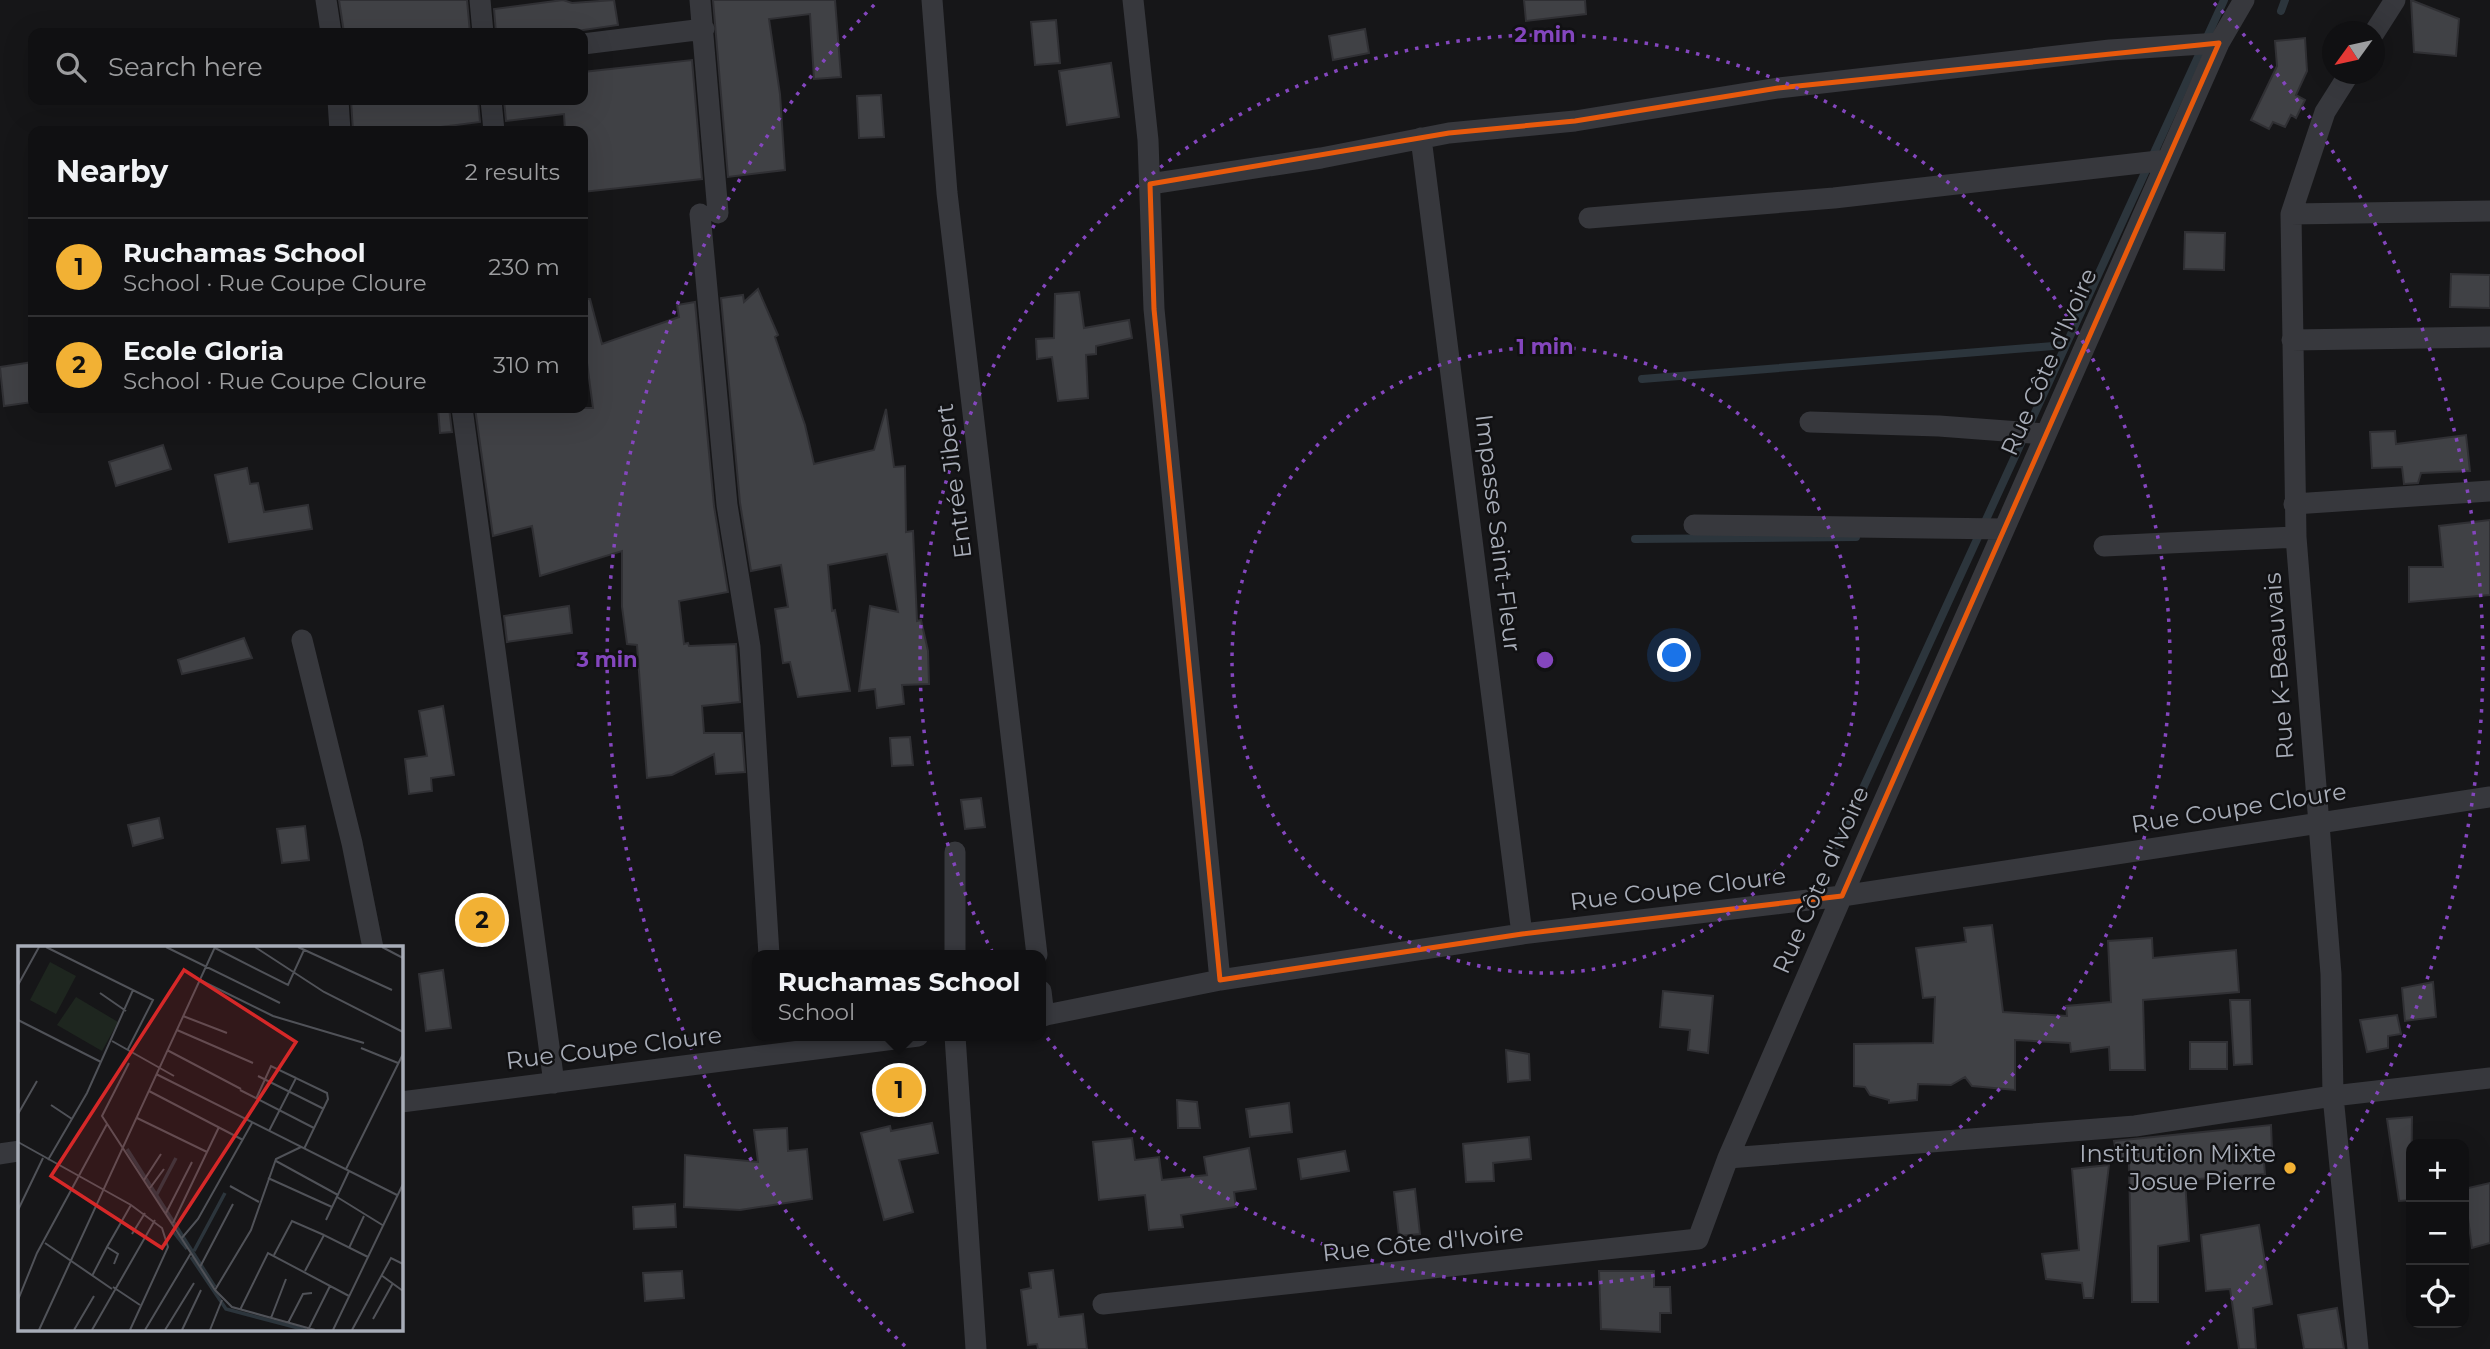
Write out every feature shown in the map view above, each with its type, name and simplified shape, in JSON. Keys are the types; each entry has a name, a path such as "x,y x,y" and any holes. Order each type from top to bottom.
{"street":[{"path":"326,0 330,28"},
{"path":"480,0 483,28"},
{"path":"700,0 704,29 709,214 727,505 750,647 769,950"},
{"name":"Entrée Jibert","path":"932,0 947,194 1036,950"},
{"path":"1133,0 1149,140 1154,309 1220,980"},
{"name":"Rue Côte d'Ivoire","path":"1103,1304 1698,1239 1728,1158 1842,895 2219,43 2244,0"},
{"path":"2382,21 2395,0"},
{"path":"588,43 704,29"},
{"path":"1150,184 1321,158 1421,138 1575,121 1778,88 2110,50 2219,43"},
{"name":"Rue K-Beauvais","path":"2343,84 2325,112 2291,214 2292,340 2296,537 2331,974 2333,1096 2358,1349"},
{"path":"338,105 340,126"},
{"path":"491,105 494,126"},
{"name":"Impasse Saint-Fleur","path":"1421,138 1522,934"},
{"path":"1589,218 1834,198 2167,160"},
{"path":"2291,214 2490,211"},
{"path":"2292,340 2490,337"},
{"path":"463,413 554,1083"},
{"path":"1810,422 1939,426 2046,434"},
{"path":"2294,504 2490,491"},
{"path":"1694,525 2004,529"},
{"path":"2104,546 2296,537"},
{"path":"302,640 352,843 373,946"},
{"name":"Rue Coupe Cloure","path":"1046,1015 1220,980 1522,934 1842,895 2490,797"},
{"path":"955,852 955,950"},
{"name":"Rue Coupe Cloure","path":"402,1102 554,1083 774,1045 838,1041"},
{"path":"955,1041 976,1349"},
{"path":"1728,1158 2135,1126 2333,1096 2490,1078"}],"highlighted area":[{"path":"2219,43 1842,896 1522,934 1220,980 1154,309 1150,184 1449,133 1575,121 1778,88"}],"building":[{"path":"339,0 467,0 470,28 343,28"},
{"path":"563,0 572,3 614,0 618,25 588,29 496,28 494,9"},
{"path":"713,0 835,0 841,77 814,79 810,14 769,19 780,94 785,170 728,177"},
{"path":"1524,0 1585,0 1586,14 1526,21"},
{"path":"2411,0 2459,19 2456,56 2414,52"},
{"path":"1056,20 1060,63 1035,65 1031,22"},
{"path":"1365,29 1369,53 1333,60 1329,36"},
{"path":"2305,38 2307,71 2296,95 2305,100 2296,118 2291,115 2285,127 2273,122 2269,129 2251,120 2277,66 2275,41"},
{"path":"692,60 702,179 588,191 588,126 565,126 564,114 506,121 504,105 588,105 588,71"},
{"path":"1111,63 1119,117 1067,125 1059,71"},
{"path":"881,95 884,137 859,138 857,96"},
{"path":"351,105 478,105 480,122 449,126 353,126"},
{"path":"2185,232 2225,233 2224,270 2184,269"},
{"path":"2451,274 2490,275 2490,308 2450,307"},
{"path":"758,289 778,335 775,337 805,425 814,464 874,450 886,409 894,467 905,466 906,532 913,531 917,621 921,620 928,651 929,684 902,685 904,704 877,708 875,689 859,691 870,606 898,612 887,554 828,565 832,611 835,610 850,691 798,697 790,662 783,663 775,609 788,607 781,565 751,571 740,503 721,298 743,295 744,302"},
{"path":"1079,292 1084,328 1129,320 1132,338 1096,346 1096,354 1086,355 1088,398 1058,401 1052,357 1037,359 1036,339 1054,338 1055,294"},
{"path":"588,299 602,344 679,317 677,305 695,302 714,506 728,592 679,601 684,644 736,644 740,702 702,706 704,733 742,733 745,772 716,774 714,754 672,775 647,778 637,645 627,644 622,607 622,551 540,576 532,526 493,536 476,413 588,413 588,408 593,408 588,370"},
{"path":"28,363 28,403 4,406 0,367"},
{"path":"438,413 450,413 452,432 440,433"},
{"path":"2395,431 2396,444 2466,435 2470,471 2421,473 2418,483 2404,484 2402,467 2372,468 2370,432"},
{"path":"163,445 171,469 116,486 109,462"},
{"path":"247,468 250,484 258,483 264,512 308,505 312,529 229,542 215,475"},
{"path":"2490,520 2490,595 2409,602 2409,567 2443,567 2439,526"},
{"path":"569,606 572,633 507,642 504,616"},
{"path":"244,638 252,658 182,674 178,660"},
{"path":"443,706 454,775 431,778 432,791 409,794 405,759 427,756 419,711"},
{"path":"910,737 913,765 892,766 890,738"},
{"path":"981,798 985,827 965,829 961,800"},
{"path":"159,818 163,838 133,846 128,825"},
{"path":"305,826 309,860 282,863 277,829"},
{"path":"1992,925 2003,1012 2067,1016 2066,1006 2111,1002 2108,941 2152,938 2153,958 2236,950 2239,992 2143,1000 2145,1070 2110,1070 2109,1047 2071,1052 2070,1043 2015,1040 2015,1090 1972,1086 1965,1077 1951,1085 1918,1084 1917,1100 1889,1103 1889,1100 1870,1095 1865,1087 1854,1086 1854,1044 1933,1043 1935,997 1923,998 1916,948 1966,942 1964,928"},
{"path":"443,970 451,1028 426,1031 419,974"},
{"path":"2433,982 2436,1017 2405,1021 2402,988"},
{"path":"1663,991 1713,996 1708,1053 1688,1050 1690,1030 1660,1027"},
{"path":"2230,1000 2250,1000 2252,1064 2234,1065"},
{"path":"2397,1015 2401,1034 2388,1036 2388,1048 2367,1052 2360,1020"},
{"path":"2190,1042 2227,1042 2227,1069 2190,1069"},
{"path":"1506,1050 1529,1054 1530,1080 1508,1082"},
{"path":"1177,1100 1197,1102 1200,1128 1178,1128"},
{"path":"1289,1103 1292,1132 1250,1137 1246,1109"},
{"path":"2412,1117 2412,1139 2406,1139 2406,1200 2399,1201 2387,1119"},
{"path":"932,1123 938,1153 899,1160 913,1212 884,1220 861,1133 890,1126 891,1131"},
{"path":"2271,1125 2272,1150 2263,1151 2265,1174 2185,1180 2189,1241 2158,1246 2158,1302 2132,1302 2129,1163 2118,1162 2114,1141"},
{"path":"787,1128 788,1151 807,1149 812,1199 740,1210 684,1207 685,1155 758,1162 754,1130"},
{"path":"1529,1137 1531,1159 1493,1163 1494,1181 1466,1182 1463,1144"},
{"path":"1132,1138 1135,1160 1159,1157 1162,1180 1207,1175 1204,1157 1249,1148 1256,1189 1234,1192 1236,1207 1181,1215 1183,1227 1149,1230 1145,1195 1099,1200 1093,1142"},
{"path":"1345,1151 1349,1171 1301,1179 1298,1159"},
{"path":"2109,1165 2093,1298 2084,1298 2082,1283 2046,1279 2042,1254 2079,1250 2072,1169"},
{"path":"2490,1183 2490,1243 2472,1248 2469,1226 2469,1188"},
{"path":"1415,1189 1420,1234 1399,1236 1394,1192"},
{"path":"675,1204 676,1227 634,1229 633,1207"},
{"path":"2259,1225 2272,1304 2253,1308 2256,1349 2239,1349 2230,1289 2206,1291 2201,1235"},
{"path":"1053,1270 1059,1317 1083,1314 1087,1349 1038,1349 1037,1344 1028,1345 1021,1290 1031,1288 1029,1273"},
{"path":"682,1271 684,1298 645,1301 643,1273"},
{"path":"1599,1271 1654,1271 1654,1287 1670,1287 1671,1313 1660,1313 1660,1332 1601,1329"},
{"path":"2337,1308 2344,1349 2304,1349 2298,1315"}],"waterway":[{"path":"1837,845 2224,0"},
{"path":"2281,11 2285,0"},
{"path":"1642,379 2065,345"},
{"path":"1635,539 1856,537"}],"place":[{"name":"Ecole Gloria","path":"482,920"},
{"name":"Ruchamas School","path":"899,1090"},
{"name":"Institution Mixte Josue Pierre","path":"2290,1168"}]}
